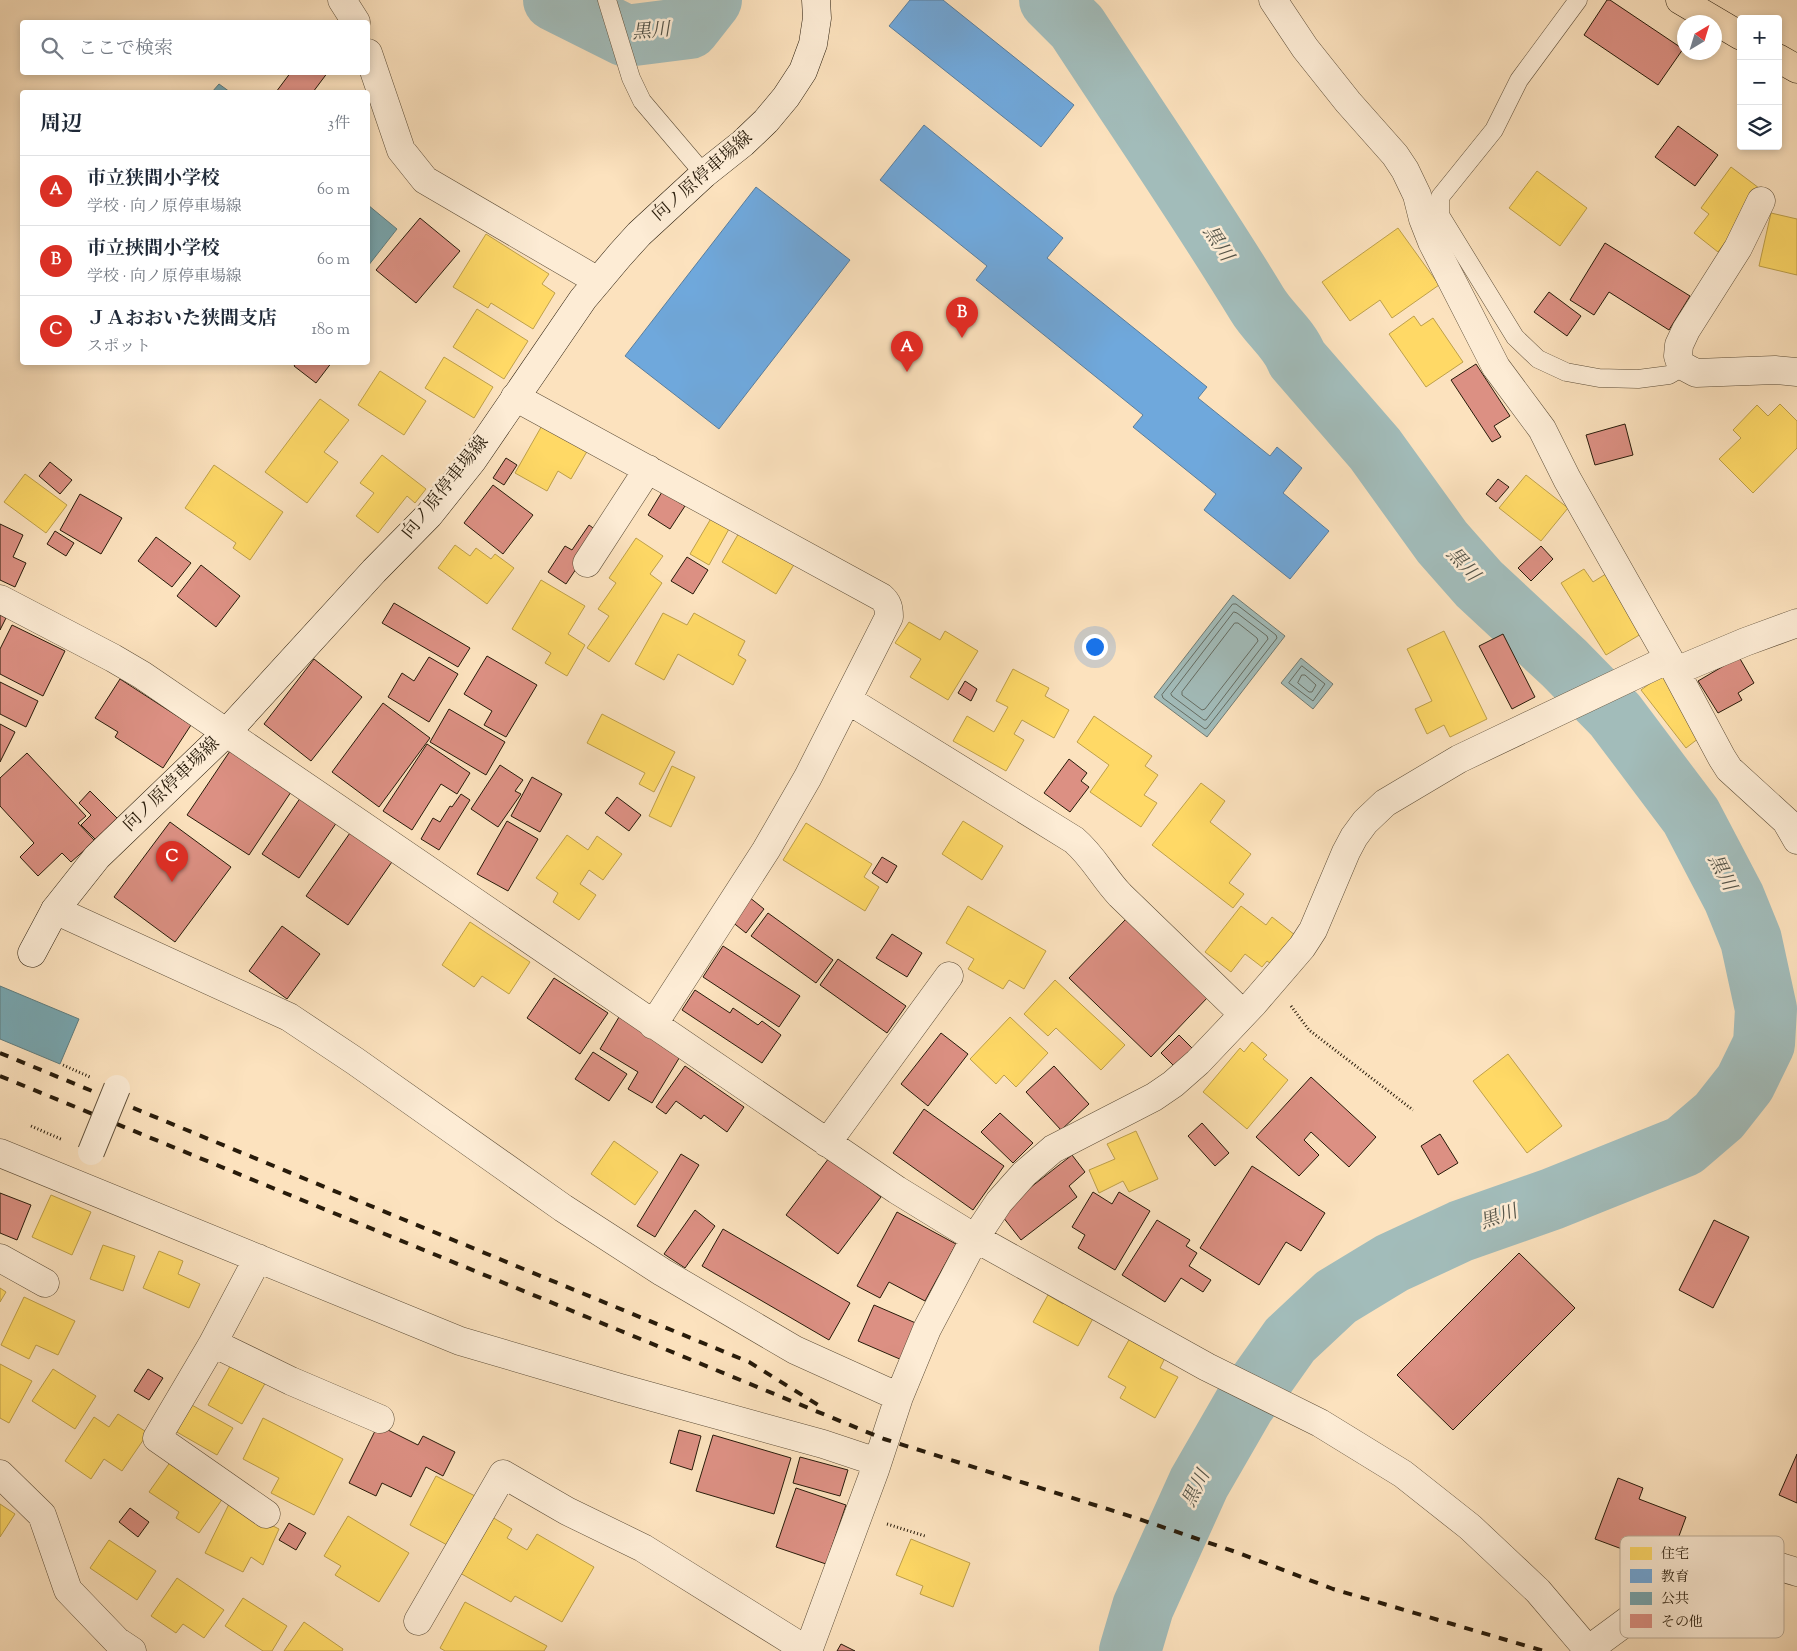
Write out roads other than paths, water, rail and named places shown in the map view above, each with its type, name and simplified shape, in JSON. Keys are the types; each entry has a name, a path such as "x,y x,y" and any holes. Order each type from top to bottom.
{"highway":[{"path":"1680,0 1737,34"},
{"path":"1781,60 1797,69"}],"street":[{"path":"342,0 355,20"},
{"name":"向ノ原停車場線","path":"32,953 55,910 98,857 226,733 429,515 472,461 583,299 598,281 640,234 704,174 743,143 766,121 803,70 813,44 817,18 816,0"},
{"path":"1272,0 1319,66 1395,155 1412,183 1430,203 1432,242 1496,367 1542,429 1567,479 1729,769 1786,821 1797,840"},
{"path":"370,59 401,150 425,180 598,281"},
{"path":"1761,201 1738,248 1686,330 1679,345 1678,356 1683,367 1696,373 1775,370 1797,372"},
{"path":"516,397 881,597 887,602 889,609 889,617 808,777 766,850 653,1025"},
{"path":"587,563 648,469"},
{"path":"0,599 142,675 897,1190 975,1238 1207,1367 1320,1423 1403,1474 1470,1527 1538,1591 1588,1651 1620,1627"},
{"path":"418,1622 504,1474 567,1511 643,1548 808,1651 899,1397 927,1329 975,1238 998,1202 1024,1174 1044,1156 1061,1145 1163,1091 1198,1062 1302,947 1313,930 1346,852 1365,822 1373,813 1401,792 1458,759 1578,701 1669,664 1745,642 1797,623"},
{"path":"848,700 1074,840 1092,858 1108,883 1243,1014"},
{"path":"55,910 289,1018 355,1061 563,1208 662,1272 794,1350 899,1397"},
{"path":"827,1144 949,976"},
{"path":"91,1152 117,1088"},
{"path":"0,1153 460,1341 620,1388 823,1444 877,1462"},
{"path":"0,1258 45,1283"},
{"path":"258,1258 213,1343 157,1438 266,1514"},
{"path":"213,1343 291,1381 380,1419"},
{"path":"0,1474 42,1515 68,1590 118,1641 132,1651"},
{"path":"1784,1568 1797,1572"}],"lane":[{"path":"607,0 631,78 642,101 704,174"},
{"path":"1578,0 1519,80 1494,130 1430,203 1440,215 1515,337 1538,359 1566,372 1599,378 1638,379 1669,375 1683,367"}],"water":[{"path":"1233,595 1285,636 1207,737 1154,697"},
{"path":"1301,658 1333,684 1313,709 1281,683"}],"waterway":[{"name":"黒川","path":"554,0 626,36 689,28 711,0"},
{"name":"黒川","path":"1050,0 1077,27 1191,199 1257,304 1289,344 1297,359 1375,449 1442,542 1479,584 1564,663 1615,715 1691,816 1734,898 1751,940 1766,1009 1764,1044 1745,1083 1719,1116 1684,1146 1552,1199 1461,1231 1392,1263 1336,1297 1290,1340 1244,1405 1199,1483 1143,1607 1130,1651"}],"railway":[{"path":"0,1053 749,1362 823,1408"},
{"path":"0,1076 884,1439 1133,1517 1236,1552 1333,1589 1544,1651"}],"place":[{"name":"市立挾間小学校","path":"962,338"},
{"name":"市立狭間小学校","path":"907,372"},
{"name":"ＪＡおおいた狭間支店","path":"172,882"}]}
